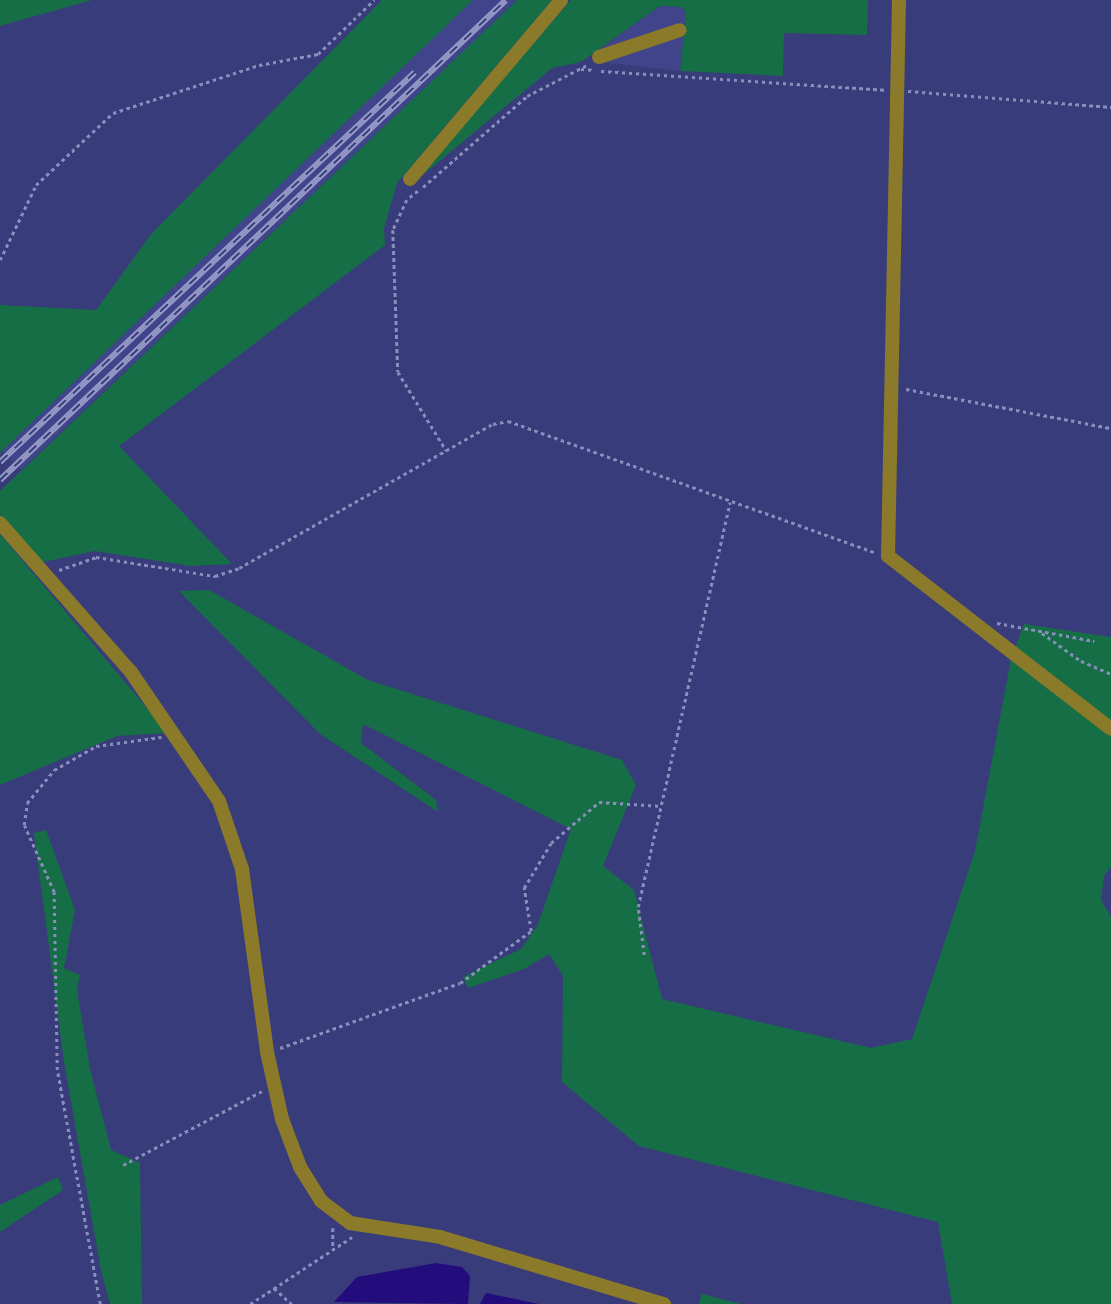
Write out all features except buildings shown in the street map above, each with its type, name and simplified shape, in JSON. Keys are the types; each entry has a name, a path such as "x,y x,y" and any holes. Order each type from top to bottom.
{"street":[{"path":"410,179 561,0"},
{"path":"899,0 888,556 1111,729"},
{"path":"598,57 680,30"},
{"path":"0,523 131,672 219,801 233,832 267,1052 275,1085 300,1167 333,1213 371,1228 440,1237 521,1258 664,1304"}],"path":[{"path":"0,260 36,185 113,113 259,65 318,54 374,0"},
{"path":"446,450 398,372 393,230 407,201 527,96 581,69 598,57"},
{"path":"581,69 1111,107"},
{"path":"892,387 1111,428"},
{"path":"48,576 76,561 96,557 215,576 239,568 446,450 508,421 888,556"},
{"path":"644,955 638,907 730,502"},
{"path":"981,627 993,622 1094,641"},
{"path":"1039,631 1081,661 1111,674"},
{"path":"100,1304 57,1070 54,892 24,825 27,803 54,770 96,746 145,736 178,738"},
{"path":"267,1052 460,983 531,931 524,888 551,843 599,802 662,806"},
{"path":"123,1165 275,1085"},
{"path":"250,1304 333,1246 333,1213"},
{"path":"274,1288 292,1304"}],"shaded area":[{"path":"472,0 517,0 21,470 2,451"},
{"path":"660,6 681,7 686,12 680,71 602,62 594,53"},
{"path":"436,1263 462,1267 470,1276 468,1304 334,1302 357,1277"},
{"path":"486,1293 539,1304 480,1304"}],"green space":[{"path":"0,0 92,0 0,26"},
{"path":"382,0 473,0 0,453 0,305 96,310 152,233"},
{"path":"517,0 552,0 397,183 384,228 385,245 119,446 232,564 191,566 95,551 43,562 0,515 0,491"},
{"path":"571,0 868,0 867,35 784,33 783,76 680,71 686,12 681,7 660,6 581,62 552,68 413,183"},
{"path":"0,534 168,733 117,736 0,785"},
{"path":"209,590 368,680 622,760 636,785 603,866 634,890 662,999 871,1048 912,1039 975,851 1011,659 1024,624 1111,637 1111,867 1104,876 1101,900 1111,917 1111,1304 952,1304 938,1222 639,1146 562,1082 563,976 549,954 524,969 468,988 463,977 521,949 538,924 571,829 363,724 361,743 436,800 438,812 320,734 179,591"},
{"path":"46,830 75,910 64,968 80,975 77,990 90,1069 111,1150 140,1163 142,1304 110,1304 101,1270 64,1062 34,833"},
{"path":"58,1177 63,1190 0,1232 0,1205"},
{"path":"702,1294 741,1304 699,1304"}],"railway":[{"path":"0,480 506,0"},
{"path":"0,462 415,72"}]}
